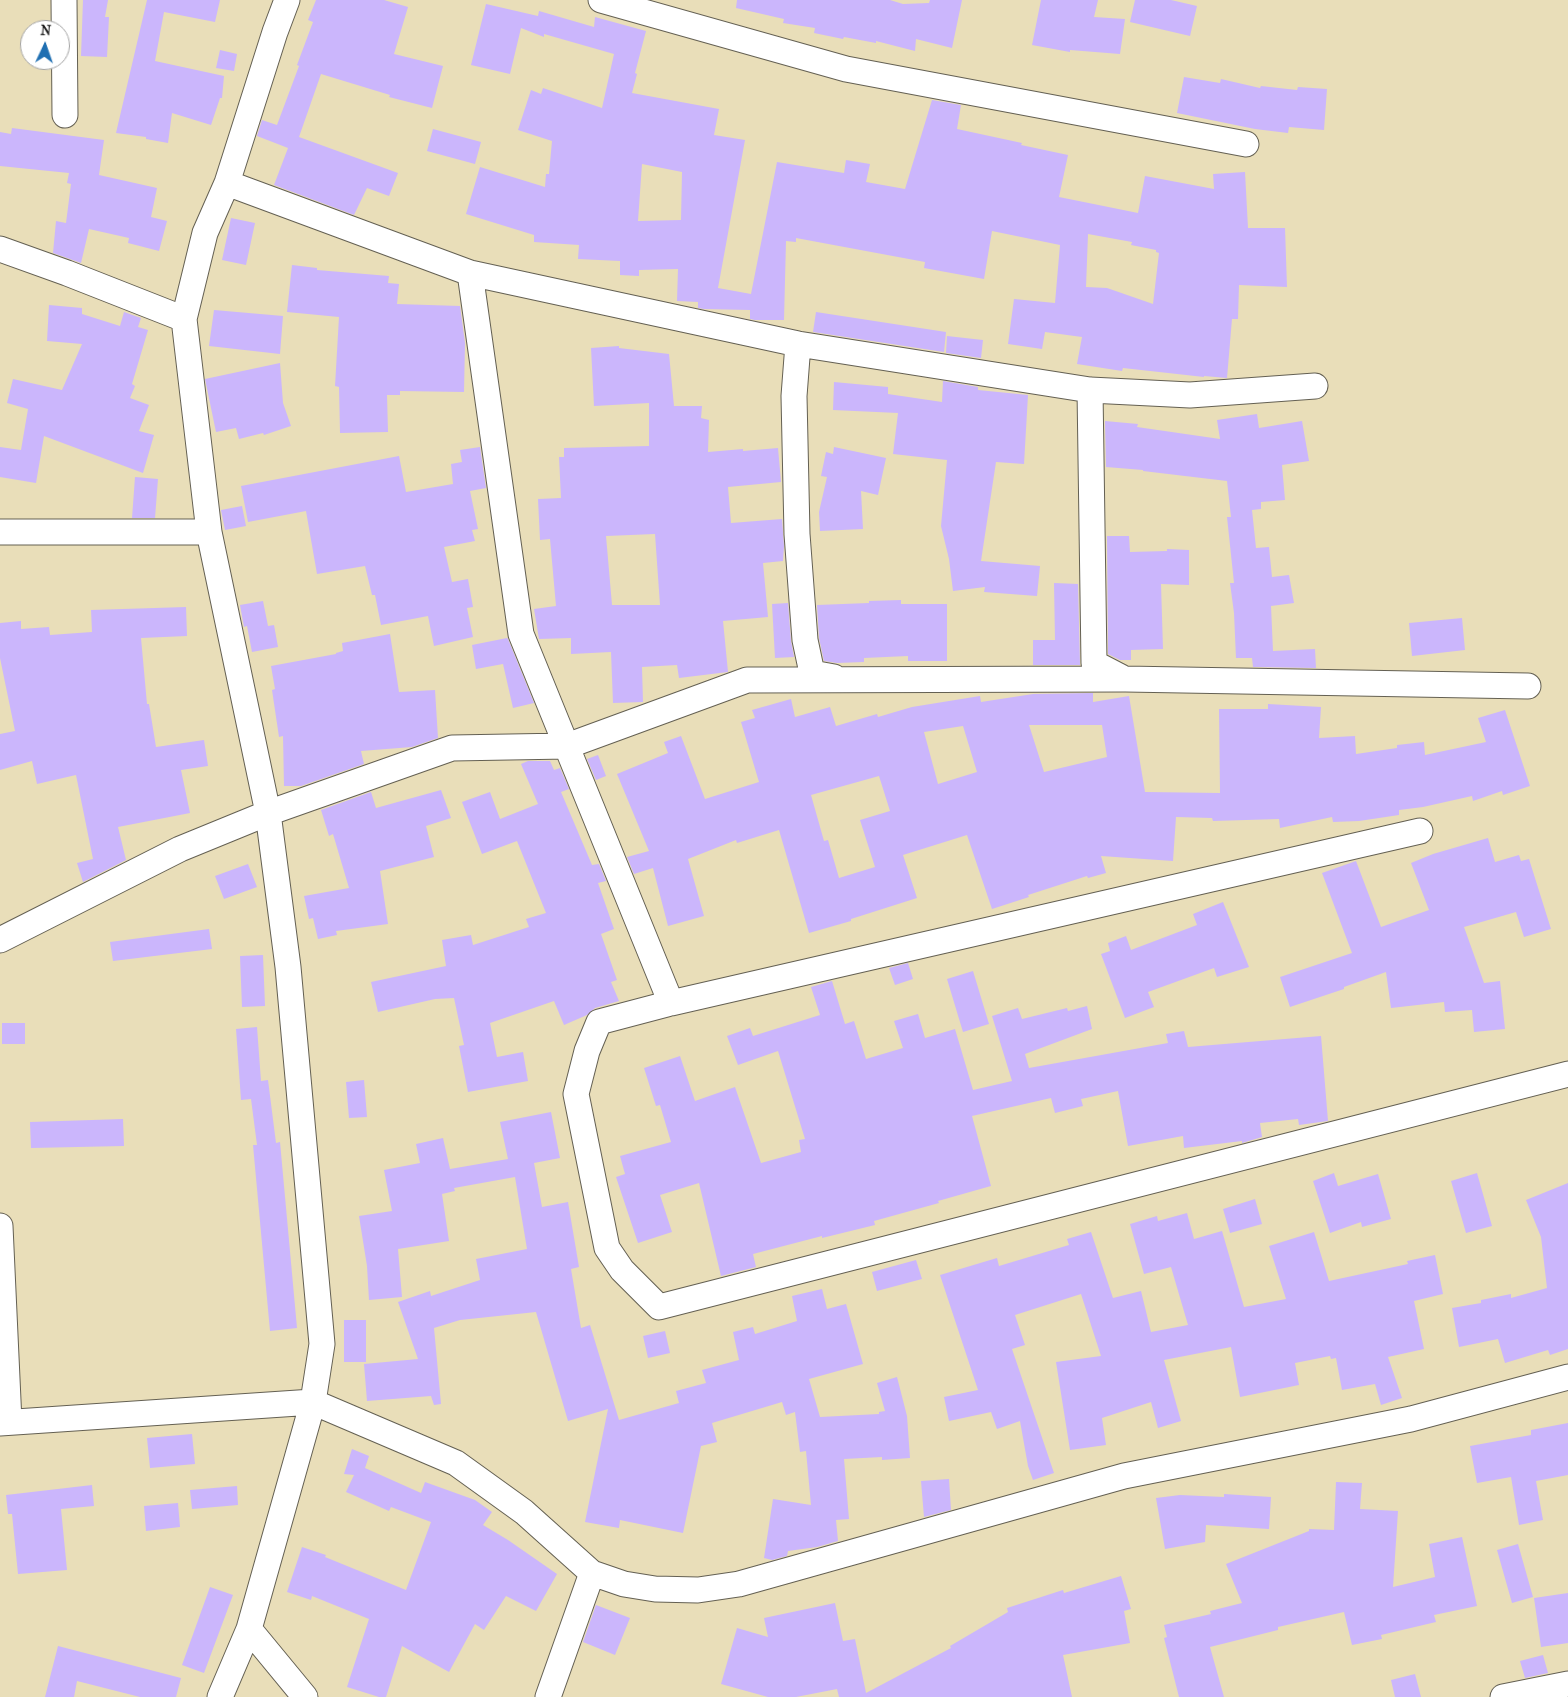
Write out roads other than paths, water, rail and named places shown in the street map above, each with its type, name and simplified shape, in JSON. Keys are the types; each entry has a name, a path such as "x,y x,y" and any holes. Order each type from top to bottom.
{"street":[{"path":"64,0 64,116"},
{"path":"220,1697 249,1629 313,1402 322,1344 288,967 268,813 209,532 184,319 205,233 227,184 287,0"},
{"path":"600,0 846,68 1246,144"},
{"path":"227,184 470,273 798,344 1090,390 1190,395 1315,386"},
{"path":"0,249 184,319"},
{"path":"470,273 521,634 671,1003"},
{"path":"798,344 794,396 796,534 805,640 812,673 846,679"},
{"path":"1090,390 1094,663 1125,679"},
{"path":"0,532 209,532"},
{"path":"0,940 180,849 268,813 452,748 567,746 748,680 1125,679 1528,686"},
{"path":"1420,831 671,1003 599,1022 587,1051 576,1094 607,1248 622,1270 659,1307 1568,1074"},
{"path":"0,1226 5,1422 313,1402 456,1463 524,1512 592,1573 624,1584 655,1589 698,1590 739,1584 1124,1476 1411,1419 1568,1377"},
{"path":"548,1697 592,1573"},
{"path":"249,1629 305,1697"},
{"path":"1503,1697 1568,1684"}]}
